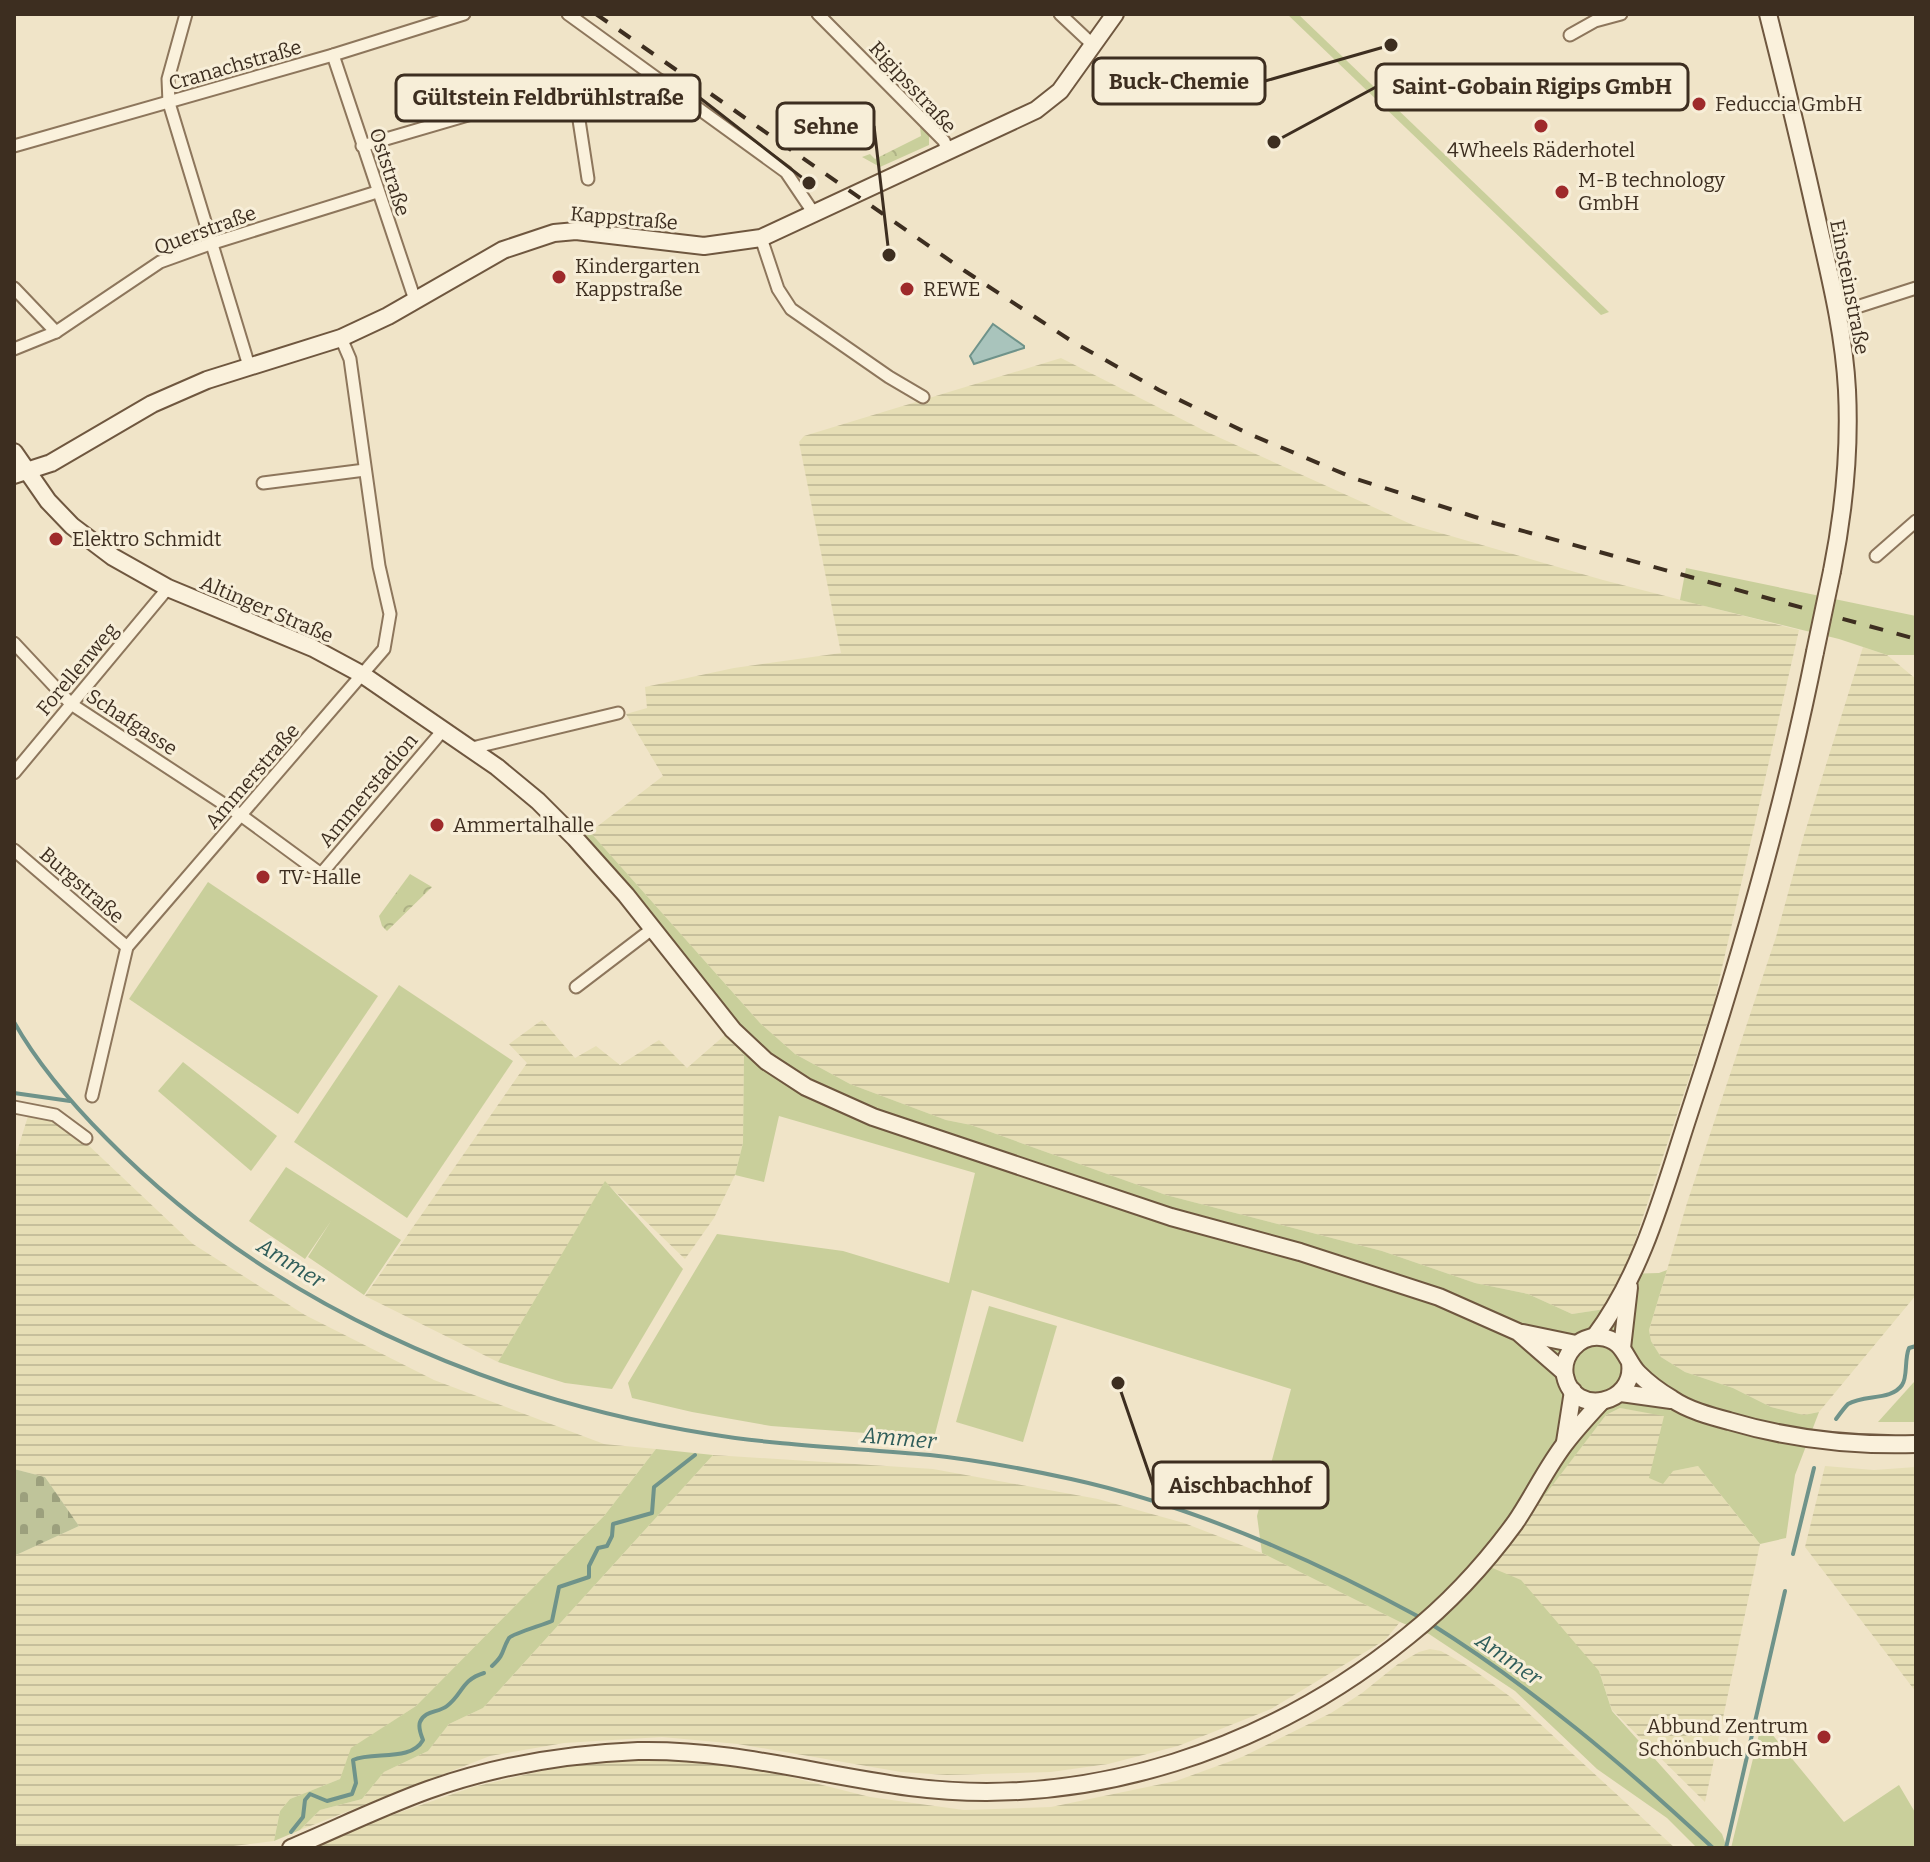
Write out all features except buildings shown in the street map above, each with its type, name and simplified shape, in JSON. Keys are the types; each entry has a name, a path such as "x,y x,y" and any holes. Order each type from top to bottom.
{"street":[{"path":"186,14 168,79 169,103 249,366"},
{"name":"Cranachstraße","path":"14,146 333,55 464,14"},
{"path":"568,14 786,172 815,215"},
{"name":"Rigipsstraße","path":"818,14 944,141 948,152"},
{"path":"1060,14 1093,45"},
{"name":"Kappstraße","path":"21,473 51,463 152,404 207,380 341,338 388,316 503,250 554,233 603,233 704,246 761,238 1036,110 1060,91 1115,14"},
{"path":"1570,35 1595,21 1621,14"},
{"name":"Einsteinstraße","path":"1630,1282 1684,1129 1732,978 1782,794 1815,652 1843,504 1848,430 1846,374 1838,313 1802,146 1768,14"},
{"name":"Oststraße","path":"333,55 415,300"},
{"path":"362,146 523,99 579,100 619,105 633,103 644,98 662,81"},
{"path":"579,100 588,179"},
{"name":"Querstraße","path":"14,349 56,332 160,262 377,192"},
{"path":"761,238 778,289 791,309 923,397"},
{"path":"14,288 56,332"},
{"path":"1838,313 1916,288"},
{"name":"Ammerstraße","path":"92,1096 127,947 384,649 390,614 379,566 350,359 341,338"},
{"name":"Altinger Straße","path":"14,452 21,473 72,526 113,557 168,588 313,648 363,675 472,748 521,786 575,838 716,1010 742,1038 786,1075 824,1097 873,1117 1171,1217 1300,1252 1423,1291 1518,1332"},
{"path":"263,483 365,470"},
{"path":"1876,556 1916,521"},
{"name":"Forellenweg","path":"14,773 168,588"},
{"name":"Schafgasse","path":"14,643 71,704 242,816"},
{"path":"472,748 618,713"},
{"name":"Ammerstadion","path":"242,816 321,874 444,729"},
{"name":"Burgstraße","path":"14,850 127,947"},
{"path":"576,987 652,929"},
{"path":"14,1107 55,1115 86,1138"},
{"path":"1595,1336 1630,1282"},
{"path":"1621,1393 1629,1379 1626,1355 1630,1282"},
{"path":"1518,1332 1576,1344 1595,1336 1607,1338 1626,1355 1638,1372 1673,1400"},
{"path":"1518,1332 1564,1372 1573,1391 1589,1401 1601,1402"},
{"path":"1564,1372 1566,1360 1576,1344"},
{"path":"1564,1444 1573,1391"},
{"path":"291,1848 415,1795 467,1778 531,1763 600,1754 642,1751 709,1754 754,1759 889,1784 951,1790 1021,1790 1108,1780 1185,1760 1277,1722 1335,1689 1411,1634 1448,1600 1511,1527 1564,1444 1601,1402 1621,1393 1673,1400 1718,1418 1798,1438 1881,1445 1916,1444"}],"shaded area":[{"path":"1061,358 1207,432 1413,525 1603,580 1799,630 1714,1003 1624,1274 1605,1309 1572,1314 1528,1294 1475,1283 1382,1251 1166,1195 850,1084 795,1054 760,1023 590,832 663,776 626,714 647,708 645,687 734,668 841,653 799,442 804,436"},
{"path":"1863,647 1887,655 1916,679 1916,1295 1819,1412 1804,1415 1771,1407 1733,1388 1685,1372 1661,1357 1651,1341 1649,1330 1687,1203 1776,937 1804,835"},
{"path":"542,1020 575,1058 596,1046 620,1065 659,1040 687,1068 725,1035 744,1055 743,1143 735,1175 714,1218 685,1259 605,1182 498,1362 365,1296 527,1063 509,1044"},
{"path":"29,1113 68,1126 193,1244 305,1315 434,1380 604,1444 656,1449 604,1516 416,1706 352,1748 340,1779 290,1799 280,1811 274,1841 217,1848 14,1848 14,1556 79,1526 45,1477 14,1469 14,1161"},
{"path":"1620,1408 1665,1415 1673,1471 1698,1466 1760,1544 1705,1802 1612,1710 1599,1671 1489,1567 1606,1415"},
{"path":"713,1455 933,1469 1098,1499 1184,1523 1262,1553 1400,1622 1385,1640 1271,1709 1178,1746 1108,1764 1051,1772 947,1775 901,1772 738,1744 662,1737 564,1743 490,1756 300,1830 320,1810 362,1799 384,1772 428,1751 449,1724 483,1708"},
{"path":"1825,1466 1874,1470 1916,1467 1916,1692 1805,1547"},
{"path":"1430,1649 1441,1651 1471,1668 1512,1698 1675,1848 310,1848 366,1824 473,1787 557,1767 615,1762 682,1759 751,1767 870,1797 964,1810 1051,1807 1176,1781 1242,1757 1331,1713 1398,1664"}],"green space":[{"path":"1287,14 1298,14 1609,312 1601,315"},
{"path":"922,125 929,135 929,145 880,167 862,157 870,154 875,159 921,136"},
{"path":"1686,568 1916,616 1916,655 1887,655 1839,639 1680,600"},
{"path":"590,832 760,1023 795,1054 850,1084 1166,1195 1382,1251 1475,1283 1528,1294 1572,1314 1605,1309 1624,1274 1667,1270 1649,1330 1651,1341 1661,1357 1685,1372 1733,1388 1771,1407 1804,1415 1819,1412 1795,1475 1786,1538 1760,1544 1698,1466 1673,1471 1663,1484 1649,1478 1664,1416 1620,1408 1606,1415 1490,1567 1521,1580 1599,1671 1612,1711 1722,1834 1727,1848 1697,1848 1667,1818 1597,1769 1515,1691 1429,1634 1262,1553 1257,1516 1291,1389 972,1290 934,1438 771,1426 632,1398 628,1383 717,1234 843,1251 949,1283 975,1173 779,1116 764,1182 735,1175 743,1143 744,1055 574,843"},
{"path":"410,874 432,887 387,931 379,916"},
{"path":"208,882 378,996 298,1114 129,999"},
{"path":"399,985 513,1061 407,1218 294,1142"},
{"path":"183,1062 277,1136 251,1171 158,1091"},
{"path":"286,1167 401,1240 364,1295 308,1257 331,1221 305,1259 249,1221"},
{"path":"605,1181 683,1269 612,1389 565,1383 498,1362"},
{"path":"989,1306 1057,1326 1023,1442 956,1422"},
{"path":"1916,1380 1916,1422 1878,1422 1914,1382"},
{"path":"656,1449 713,1455 483,1708 449,1724 428,1751 384,1772 362,1799 320,1810 300,1830 274,1841 280,1811 290,1799 340,1779 351,1748 416,1706 604,1516"},
{"path":"14,1469 45,1477 79,1526 14,1556"},
{"path":"1762,1722 1844,1822 1899,1785 1916,1814 1916,1848 1731,1848"}],"water":[{"path":"993,324 1024,348 974,364 970,356"}],"waterway":[{"name":"Ammer","path":"14,1022 45,1069 107,1139 170,1197 237,1249 309,1294 384,1334 463,1368 543,1396 626,1418 709,1434 965,1459 1117,1490 1207,1519 1296,1555 1423,1619"},
{"name":"Ammer","path":"14,1093 70,1101"},
{"path":"1836,1419 1854,1401 1897,1390 1904,1382 1909,1348 1916,1346"},
{"path":"492,1666 509,1638 552,1621 559,1587 589,1577 589,1566 598,1548 607,1546 613,1524 652,1513 654,1487 695,1455"},
{"path":"1793,1554 1814,1468"},
{"path":"1726,1848 1785,1591"},
{"name":"Ammer","path":"1431,1624 1542,1701 1646,1787 1713,1848"},
{"path":"291,1832 303,1817 305,1800 310,1794 327,1801 352,1794 356,1783 353,1760 401,1754 417,1747 423,1740 419,1726 422,1718 447,1706 466,1683 484,1673"}],"railway":[{"path":"596,14 965,271 1073,342 1159,390 1247,433 1356,479 1494,523 1916,639"}],"place":[{"name":"Buck-Chemie","path":"1391,45"},
{"name":"Feduccia GmbH","path":"1699,104"},
{"name":"4Wheels Räderhotel","path":"1541,126"},
{"name":"Saint-Gobain Rigips GmbH","path":"1274,142"},
{"name":"Gültstein Feldbrühlstraße","path":"809,183"},
{"name":"M-B technology GmbH","path":"1562,192"},
{"name":"Sehne","path":"889,255"},
{"name":"Kindergarten Kappstraße","path":"559,277"},
{"name":"REWE","path":"907,289"},
{"name":"Elektro Schmidt","path":"56,539"},
{"name":"Ammertalhalle","path":"437,825"},
{"name":"TV-Halle","path":"263,877"},
{"name":"Aischbachhof","path":"1118,1383"},
{"name":"Abbund Zentrum Schönbuch GmbH","path":"1824,1737"}]}
